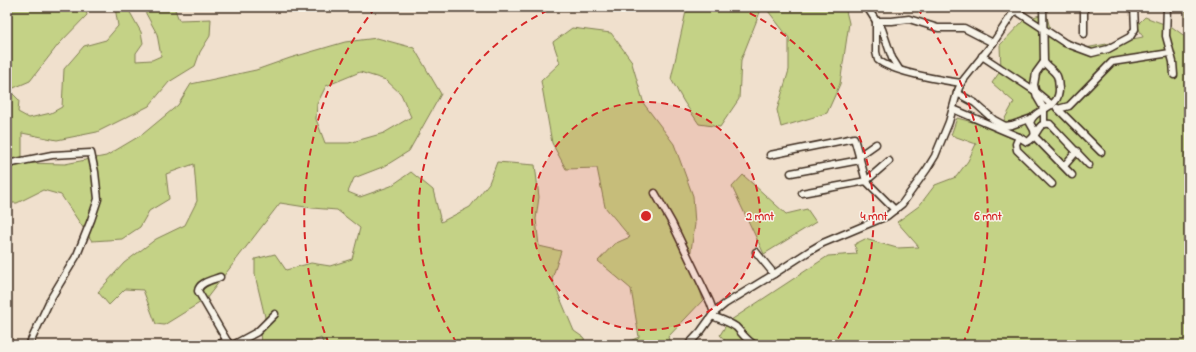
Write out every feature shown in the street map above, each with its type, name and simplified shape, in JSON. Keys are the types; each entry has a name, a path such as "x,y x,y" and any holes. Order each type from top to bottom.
{"street":[{"path":"867,7 882,29 892,58 899,69"},
{"path":"957,93 975,103 994,120 1005,126 1032,118 1053,104 1058,96 1058,80 1057,75 1044,62 1043,7"},
{"path":"1084,7 1084,34"},
{"path":"688,345 701,331 713,314 725,304 823,243 876,221 902,204 935,156 950,122 961,83 1018,9 1044,30 1065,43 1092,53 1121,43 1130,37 1135,29 1134,7"},
{"path":"1167,7 1166,36 1173,62 1174,76"},
{"path":"876,21 909,19 938,28 964,28 993,43"},
{"path":"876,21 875,31 877,59 885,64 899,69 961,83"},
{"path":"1058,109 1069,106 1112,62 1170,53"},
{"path":"982,56 1053,104 1101,152"},
{"path":"1044,62 1038,69 1034,78 1035,91 1044,109 1044,124"},
{"path":"953,109 1019,137 1027,142 1035,136 1039,128 1044,124 1052,125 1089,165"},
{"path":"1032,118 1030,123 1034,130 1035,136 1072,175"},
{"path":"1019,137 1016,144 1017,150 1052,184"},
{"path":"770,155 854,138 866,182 895,210"},
{"path":"791,173 860,158 876,144"},
{"path":"1064,166 1077,151"},
{"path":"7,164 52,155 91,153 95,172 98,198 91,220 77,256 51,298 29,345"},
{"path":"802,193 866,182 889,161"},
{"path":"654,193 672,223 710,302 713,314 731,324 739,330 750,343 755,345"},
{"path":"756,252 774,274"},
{"path":"220,276 201,284 198,291 232,344"},
{"path":"217,345 232,344 252,335 262,328 275,314"}],"green space":[{"path":"7,7 85,7 87,15 58,45 30,81 9,90 19,100 18,112 29,118 51,113 62,107 64,69 84,46 106,40 118,26 115,7 127,7 141,32 143,43 136,53 136,61 152,60 161,56 157,34 143,8 144,7 174,7 179,20 211,19 210,36 200,52 195,66 169,82 149,106 97,132 57,140 22,133 22,163 65,164 106,156 143,134 178,105 191,84 256,70 290,58 345,42 377,38 414,48 441,94 409,151 385,166 354,178 348,192 360,197 391,186 411,172 433,190 441,222 470,207 489,183 497,162 535,165 539,197 536,219 539,246 561,251 552,279 574,331 584,338 585,345 324,345 321,338 306,345 261,345 260,331 265,317 255,275 255,259 275,254 286,270 311,263 330,266 352,259 360,228 337,210 280,203 206,299 164,325 156,324 143,290 125,289 109,305 98,292 124,263 156,239 185,225 197,201 194,164 166,174 169,199 149,211 140,227 122,239 92,241 61,195 43,190 17,203 7,203","holes":["360,72 386,80 401,94 411,117 384,133 349,143 325,143 316,119 317,104 326,86"]},
{"path":"687,7 762,7 741,60 739,99 720,127 699,124 671,79"},
{"path":"765,7 845,7 849,23 840,84 827,113 781,127 777,110 789,70 789,38"},
{"path":"1186,7 1189,7 1189,345 729,345 720,335 728,322 828,256 857,254 855,244 865,239 897,248 919,247 897,222 919,206 935,185 956,177 968,161 976,144 951,135 957,118 999,129 1014,102 992,83 1001,70 1000,45 1024,20 1046,13 1053,40 1070,40 1075,50 1143,37 1137,25 1145,17 1172,27 1186,37"},
{"path":"572,28 611,33 631,60 644,104 674,144 693,196 695,224 690,257 703,300 668,337 671,345 621,345 639,337 631,289 598,261 614,244 630,237 605,207 597,168 566,169 552,143 541,81 560,63 553,42"},
{"path":"743,175 786,214 807,209 816,222 764,254 732,187"}]}
